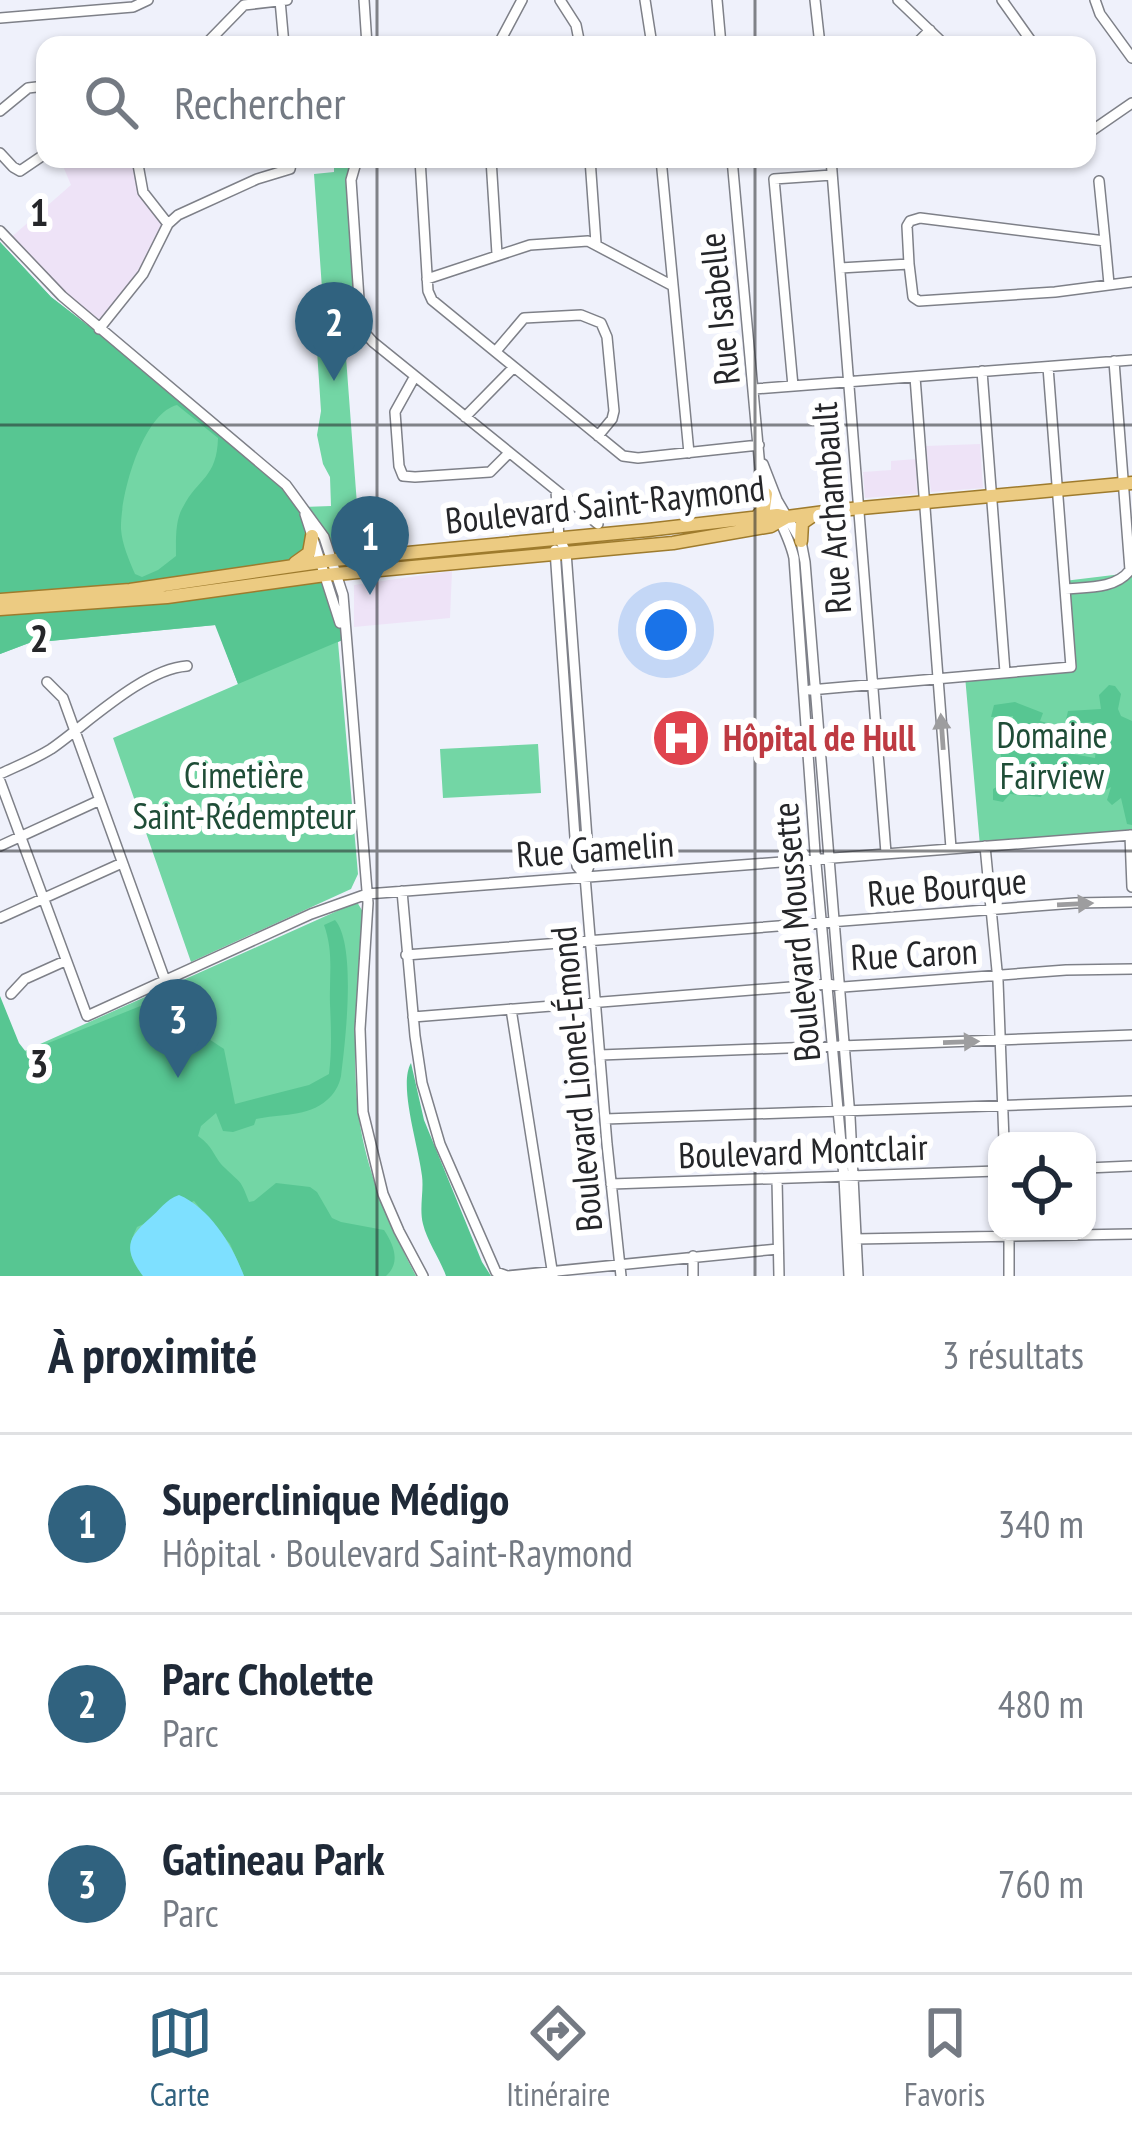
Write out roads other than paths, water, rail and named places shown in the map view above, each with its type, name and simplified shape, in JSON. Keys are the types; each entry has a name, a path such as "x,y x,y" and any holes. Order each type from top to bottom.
{"main road":[{"name":"Boulevard Saint-Raymond","path":"560,548 755,519 1127,483"},
{"path":"755,519 764,508 766,494"},
{"path":"801,542 802,523 816,513"},
{"name":"Boulevard Saint-Raymond","path":"0,609 167,597 330,568 699,539 781,518"},
{"path":"283,567 307,557 312,536"},
{"name":"Boulevard Saint-Raymond","path":"0,600 147,588 283,567 330,568"}],"street":[{"path":"0,18 30,11 133,8 148,0"},
{"path":"214,36 244,5 283,0 284,36"},
{"path":"364,0 367,36"},
{"path":"501,36 522,0"},
{"path":"560,0 578,36"},
{"path":"645,0 651,36"},
{"path":"717,0 720,36"},
{"path":"815,0 819,36"},
{"path":"898,0 936,36"},
{"path":"1002,0 1028,36"},
{"path":"1095,0 1132,58"},
{"path":"924,36 930,30"},
{"path":"0,111 28,88 36,87"},
{"path":"1096,128 1132,103"},
{"path":"0,153 20,171 36,160"},
{"path":"138,168 142,192 168,224"},
{"path":"98,328 143,274 168,224 194,206 288,168"},
{"path":"354,168 351,179 361,326 373,342 598,524"},
{"path":"421,168 432,300 628,458 759,449"},
{"path":"492,168 497,254"},
{"path":"591,168 596,243"},
{"path":"663,168 689,453"},
{"name":"Rue Isabelle","path":"732,168 759,449 766,494 781,518"},
{"name":"Rue Archambault","path":"832,168 886,853"},
{"path":"793,386 774,179 832,175"},
{"path":"1099,181 1108,284"},
{"path":"1105,241 910,220 913,296 919,301 1132,282"},
{"path":"0,231 39,275 98,328 286,485 319,527 346,652 367,894 360,1029 363,1112 383,1194 423,1276"},
{"path":"427,279 538,244 589,241 674,286"},
{"path":"840,268 909,264"},
{"path":"496,351 524,318 581,315 601,323 607,337 614,411 598,436"},
{"path":"754,388 1132,360"},
{"path":"1065,589 1112,584 1130,573 1127,483 1114,361"},
{"path":"465,417 514,367"},
{"path":"809,690 1071,667 1048,367"},
{"path":"982,371 1005,673"},
{"path":"415,376 394,412 403,476 490,472 508,454"},
{"path":"915,376 951,848"},
{"name":"Rue Isabelle","path":"759,449 781,518"},
{"name":"Boulevard Lionel-Émond","path":"556,490 621,1270"},
{"path":"303,507 330,568"},
{"name":"Boulevard Moussette","path":"781,518 801,542 854,1276"},
{"name":"Boulevard Moussette","path":"781,518 794,558 809,690"},
{"path":"11,994 25,979 65,961 0,777 44,754 109,704 167,670 187,666"},
{"path":"47,682 63,698 165,980"},
{"path":"0,846 98,802"},
{"path":"1131,835 1132,886"},
{"name":"Rue Gamelin","path":"65,961 87,1016 311,914 367,894 1131,835"},
{"path":"985,846 1004,1132"},
{"path":"0,918 122,863"},
{"path":"402,891 422,1083 434,1129 493,1268 503,1276 621,1270 693,1256 778,1249"},
{"name":"Rue Bourque","path":"406,955 1132,902"},
{"name":"Rue Caron","path":"413,1017 1132,969"},
{"path":"511,1009 553,1274"},
{"path":"600,1055 1132,1035"},
{"path":"605,1119 1132,1101"},
{"path":"1096,1168 1132,1166"},
{"name":"Boulevard Montclair","path":"611,1184 988,1171"},
{"path":"777,1179 778,1276"},
{"path":"1096,1234 1132,1234"},
{"path":"853,1239 988,1235"},
{"path":"1009,1240 1009,1276"},
{"path":"693,1256 693,1276"}],"water":[{"path":"179,1195 219,1229 244,1276 143,1276 130,1252 132,1239"}],"place":[{"name":"Parc Cholette","path":"334,381"},
{"name":"Superclinique Médigo","path":"370,595"},
{"name":"Hôpital de Hull","path":"681,738"},
{"name":"Gatineau Park","path":"178,1078"}],"park label":[{"name":"Domaine Fairview","path":"1052,756"},
{"name":"Cimetière Saint-Rédempteur","path":"244,796"}]}
